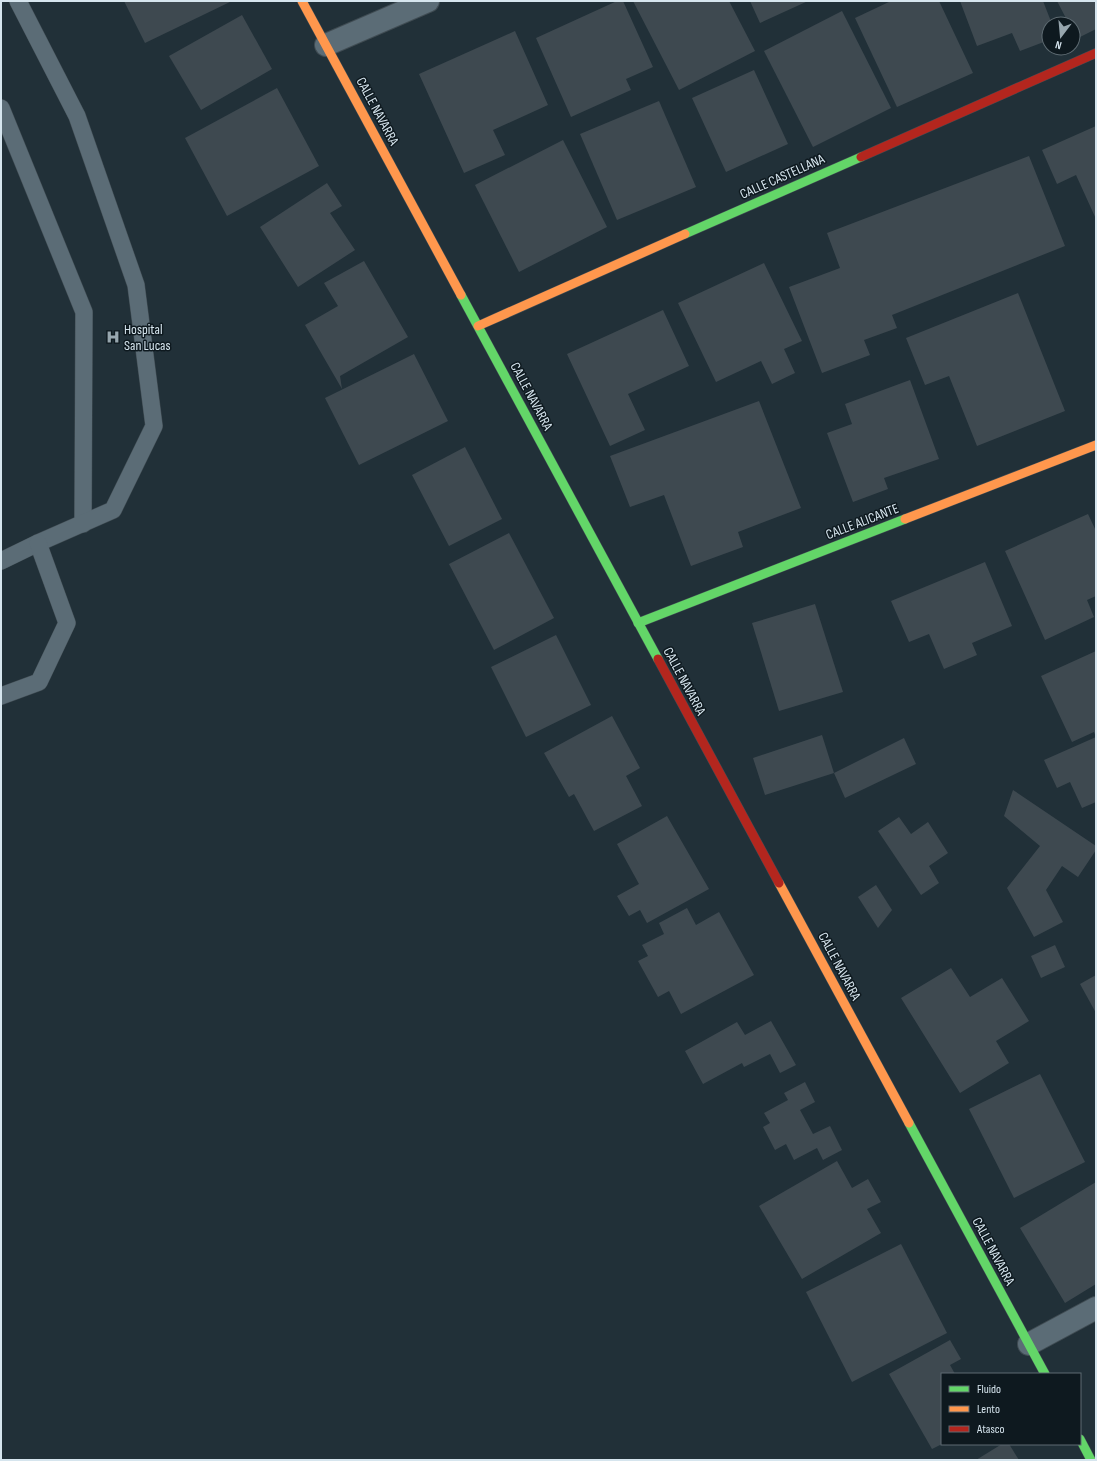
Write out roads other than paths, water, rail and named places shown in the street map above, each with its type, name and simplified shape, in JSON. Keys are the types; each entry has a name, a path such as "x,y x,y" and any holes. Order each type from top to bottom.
{"street":[{"name":"CALLE NAVARRA","path":"302,1 1044,1373"},
{"path":"326,46 428,1"},
{"name":"CALLE CASTELLANA","path":"478,326 1096,53"},
{"name":"CALLE ALICANTE","path":"638,623 1096,445"},
{"path":"1028,1344 1096,1308"},
{"path":"1081,1441 1091,1460"}],"lane":[{"path":"1,561 38,542 113,510 154,426 136,284 78,116 18,1"},
{"path":"1,108 84,312 83,524"},
{"path":"1,696 39,682 67,623 38,542"}],"place":[{"name":"Hospital San Lucas","path":"113,337"}]}
